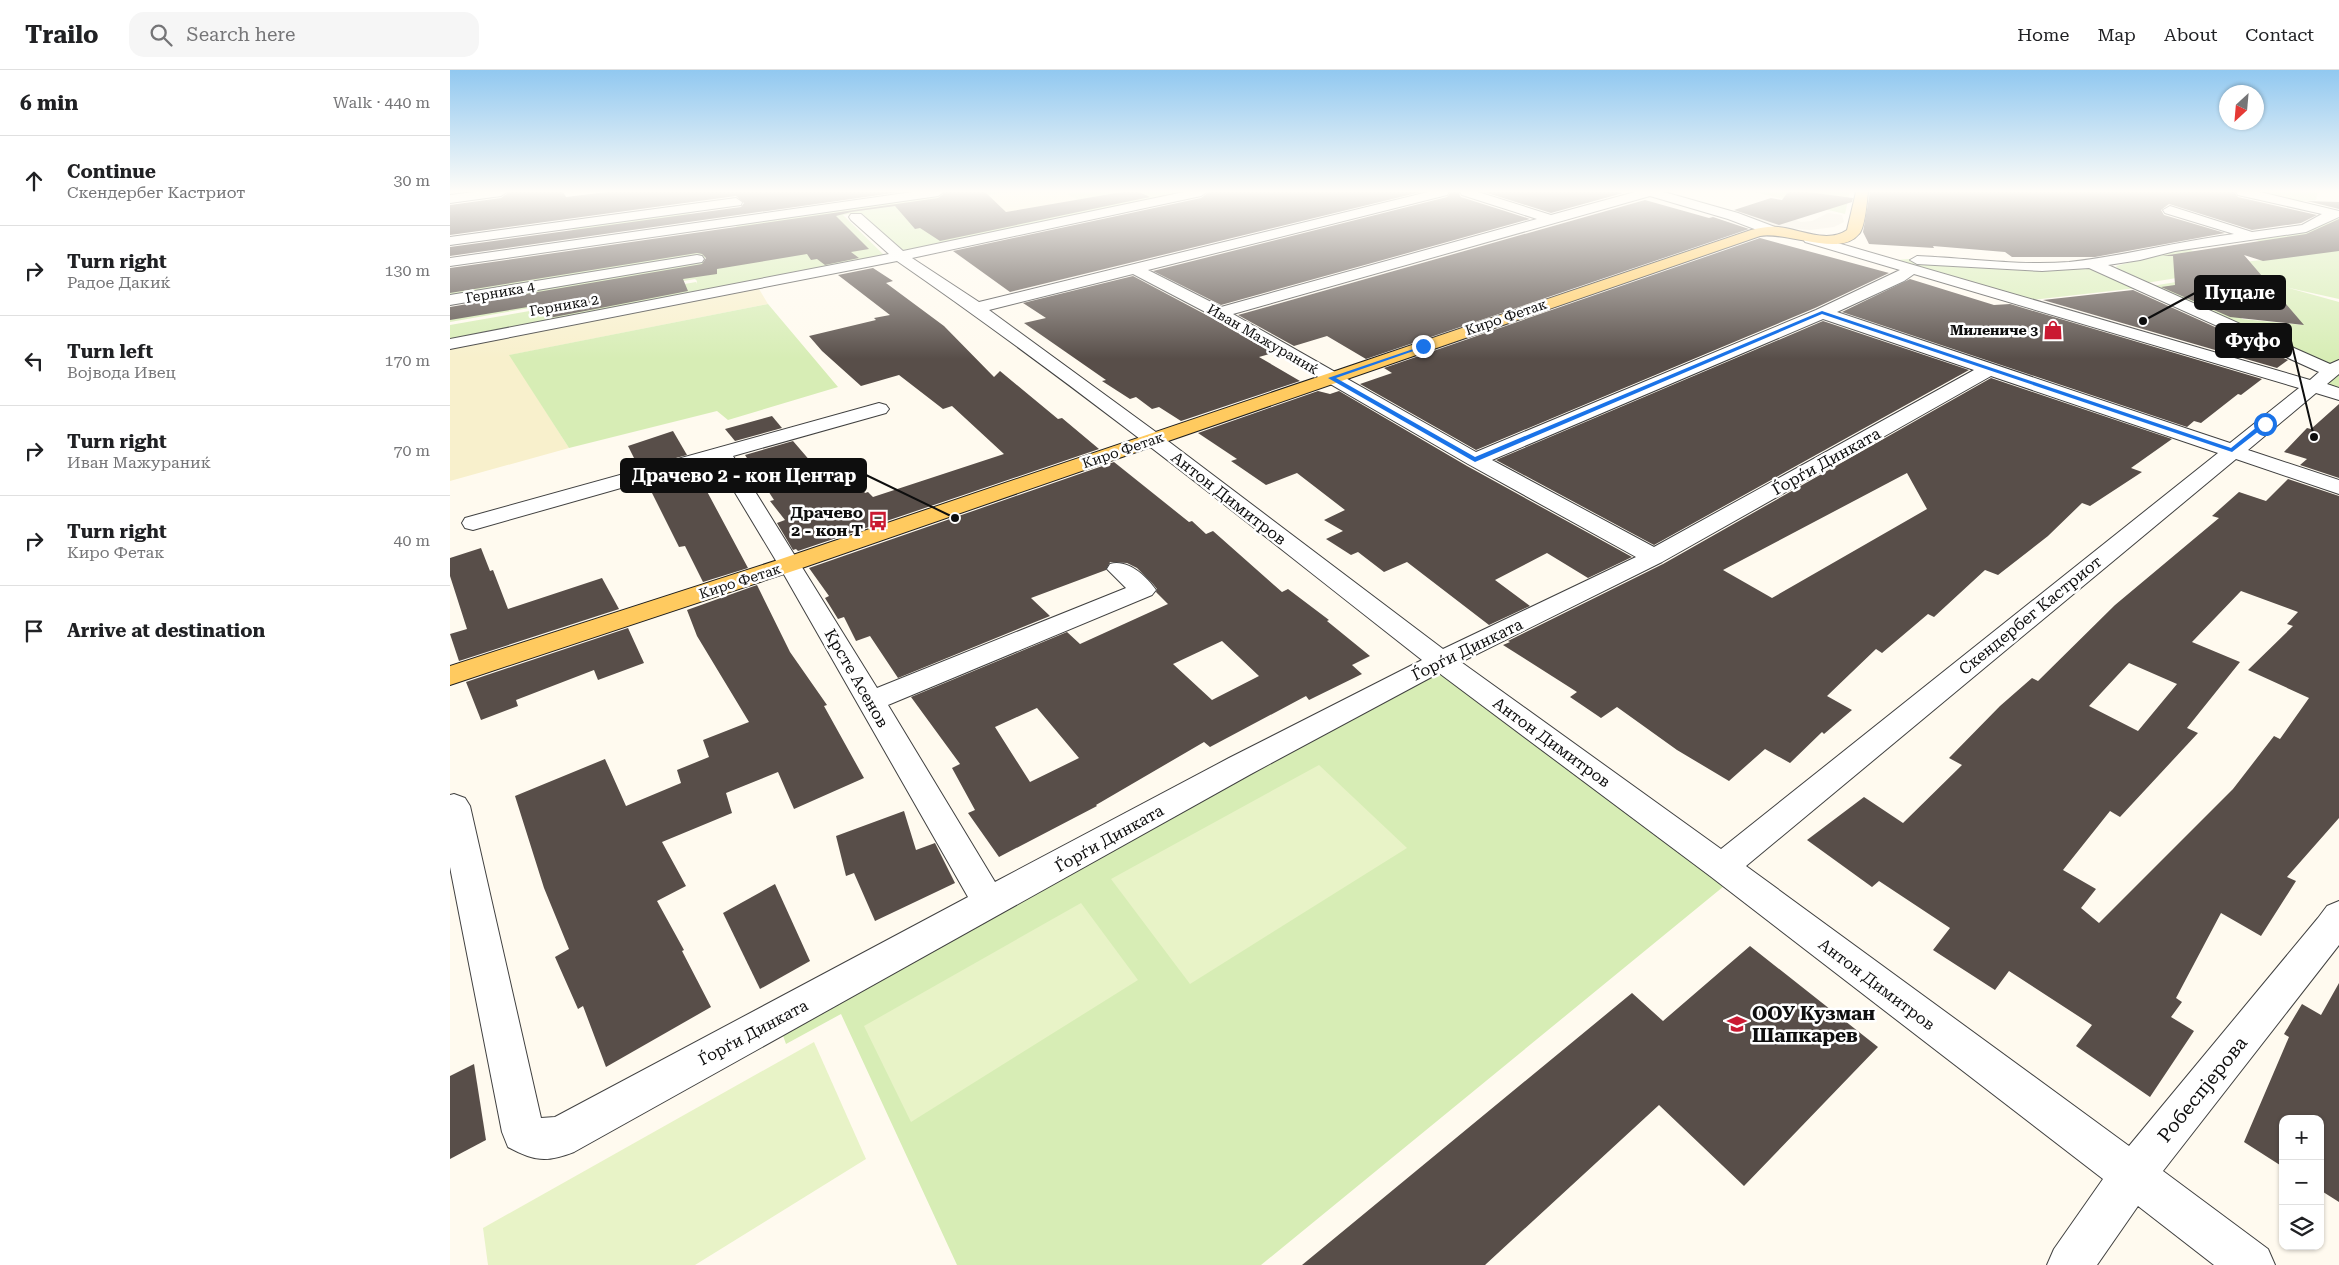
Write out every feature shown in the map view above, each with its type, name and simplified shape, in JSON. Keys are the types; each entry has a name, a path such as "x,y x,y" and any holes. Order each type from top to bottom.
{"main road":[{"name":"Киро Фетак","path":"450,676 790,564 1711,248"}],"street":[{"path":"450,262 549,248"},
{"path":"450,274 623,248"},
{"name":"Антон Димитров","path":"891,248 976,308 1153,439 1441,661 1722,867 2252,1265"},
{"path":"450,344 939,248"},
{"path":"976,308 1216,248"},
{"path":"1219,313 1453,248"},
{"path":"1840,248 1911,268 2327,374"},
{"path":"1860,248 1881,260 1908,259 2042,266 2091,263 2140,256 2171,248"},
{"name":"Герника 4","path":"450,300 697,259"},
{"path":"2091,263 2327,374 2339,394"},
{"name":"Иван Мажураниќ","path":"1134,268 1219,313 1475,460 1654,557"},
{"path":"1475,460 1822,312 1899,278 1911,268"},
{"name":"Герника 2","path":"603,298 679,285"},
{"path":"1822,312 1988,370 2339,487"},
{"name":"Ѓорѓи Динката","path":"454,806 523,1132 536,1138 559,1137 990,904 1240,766 1441,661 1654,557 1988,370"},
{"name":"Скендербег Кастриот","path":"1722,867 2327,374"},
{"path":"473,524 879,409"},
{"name":"Крсте Асенов","path":"721,453 790,564 990,904"},
{"path":"871,701 1143,590 1119,569"},
{"name":"Робеспјерова","path":"2070,1265 2132,1176 2336,926"}],"shaded area":[{"path":"756,284 768,304 510,355 569,448 450,481 450,344"}],"green space":[{"path":"647,248 877,248 885,256 450,341 450,325 696,282 696,284 697,281 695,279 450,322 450,311 466,308 467,299 748,254 695,259 450,299 450,289"},
{"path":"900,248 920,248 905,251"},
{"path":"2185,248 2226,264 2296,256 2275,248 2339,248 2339,299 2285,287 2339,302 2339,394 2311,386 2331,371 2146,287 2206,277 2213,280 2242,319 2303,325 2270,285 2278,284 2238,268 2146,283 2119,270 2116,266"},
{"path":"1908,259 2042,267 2091,263 2146,287 2023,301 1886,261"},
{"path":"768,304 838,387 728,420 717,411 569,448 509,355"},
{"path":"1441,661 1729,882 1261,1265 957,1265 841,1014 786,1044 777,1019"},
{"path":"1319,765 1407,848 1190,984 1111,879"},
{"path":"1081,903 1138,980 911,1122 864,1026"},
{"path":"814,1042 866,1159 695,1265 488,1265 483,1228"}],"building":[{"path":"450,248 508,248 450,256"},
{"path":"591,248 869,249 851,252 859,258 825,265 817,259 811,260 807,254 717,269 717,274 683,279 688,291 549,318 546,304 450,320 450,307 702,264 706,258 702,254 697,253 450,293 450,268"},
{"path":"968,248 1192,248 1010,292 953,251"},
{"path":"1245,248 1427,248 1221,305 1153,271"},
{"path":"1476,248 1694,248 1366,359 1327,336 1294,346 1238,315"},
{"path":"1732,248 1796,248 1889,273 1815,308 1476,450 1360,384 1392,373 1384,368"},
{"path":"1954,248 2145,248 2095,257 2012,257 2005,252"},
{"path":"2216,248 2339,248 2339,251 2263,261 2244,255 2304,325 2230,317 2161,287 2175,285 2173,256 2162,256"},
{"path":"873,268 893,281 886,283 944,326 994,377 1000,371 1058,419 1062,418 1099,449 798,551 796,549 793,550 777,523 785,520 770,501 774,500 745,455 793,441 824,477 850,470 865,493 868,492 873,497 1004,454 952,406 943,409 899,375 861,386 822,351 809,336 890,315 838,275"},
{"path":"1133,276 1273,353 1259,357 1300,381 1181,421 1159,407 1152,409 1136,397 1130,399 1102,381 1106,380 1024,323 1046,318 1023,303"},
{"path":"1910,279 1994,305 2010,304 2262,379 2241,395 2238,394 2201,423 2194,421 2187,427 1842,312"},
{"path":"2133,290 2288,360 2277,368 2043,300"},
{"path":"1823,321 1969,370 1654,545 1496,460"},
{"path":"1991,378 2172,439 2131,468 2142,472 2090,506 2082,503 2048,536 1998,575 1985,570 1934,617 1928,614 1882,653 1876,649 1827,696 1852,710 1824,734 1822,732 1790,763 1765,749 1729,781 1677,750 1617,707 1601,718 1570,697 1577,692 1503,645 1663,564","holes":["1907,473 1927,509 1772,598 1723,570"]},
{"path":"1318,391 1330,394 1339,391 1467,466 1632,557 1588,578 1547,553 1495,580 1530,606 1489,625 1407,562 1384,572 1358,552 1351,555 1326,539 1343,531 1324,520 1345,510 1297,473 1266,485 1231,461 1237,459 1198,433"},
{"path":"2339,404 2339,478 2300,465 2307,459 2284,452 2307,428 2311,429"},
{"path":"772,416 782,428 735,441 725,429"},
{"path":"673,431 687,455 639,468 628,446"},
{"path":"1114,462 1189,522 1192,521 1206,534 1213,531 1282,592 1288,589 1329,620 1327,621 1370,656 1352,665 1362,674 1309,700 1306,696 1210,747 1204,742 1097,806 999,857 968,813 975,810 952,768 960,764 911,697 1067,632 1080,644 1168,604 1156,592 1157,589 1153,584 1137,568 1127,563 1110,562 1106,570 1031,598 1050,616 898,678 870,636 856,641 844,617 838,619 825,598 829,596 809,568","holes":["1222,641 1259,676 1212,700 1173,664","1037,708 1079,758 1030,782 995,727"]},
{"path":"695,469 748,568 703,582 685,546 679,547 647,483"},
{"path":"2288,479 2339,496 2339,818 2287,877 2296,881 2261,936 2221,913 2176,998 2182,1002 2171,1017 2194,1031 2150,1097 2076,1046 2092,1025 2009,971 1995,990 1933,950 1950,928 1879,881 1872,887 1807,840 1864,797 1903,823 1962,765 1949,758 2000,706 2032,678 2038,681 2115,605 2219,518 2212,516 2239,492 2266,501","holes":["2241,591 2298,612 2287,624 2293,626 2248,670 2309,698 2280,739 2274,736 2233,789 2099,923 2081,908 2096,889 2063,870 2110,811 2120,817 2198,733 2187,728 2240,662 2192,642","2129,663 2177,684 2138,731 2089,706"]},
{"path":"481,548 490,571 493,570 508,609 602,578 619,609 459,661 450,634 467,629 450,576 450,558"},
{"path":"757,585 790,652 827,705 824,706 864,778 794,809 778,772 726,793 732,813 662,842 686,886 657,901 684,950 682,951 711,1007 606,1067 583,1006 578,1009 555,957 569,949 544,888 515,796 605,759 626,806 681,783 677,770 709,757 703,740 749,722 697,636 687,610"},
{"path":"628,628 644,663 598,680 594,670 516,700 518,706 481,720 466,682"},
{"path":"904,811 916,850 935,843 955,883 875,921 854,873 846,876 836,836"},
{"path":"775,884 810,961 760,989 723,913"},
{"path":"1750,946 1878,1047 1744,1186 1659,1105 1485,1265 1302,1265 1632,993 1663,1021"},
{"path":"2339,983 2339,1202 2324,1193 2324,1115 2279,1115 2279,1164 2244,1142 2289,1037 2284,1034 2302,1004 2321,1015"},
{"path":"474,1064 486,1140 450,1159 450,1076"}],"place":[{"name":"Пуцале","path":"2143,321"},
{"name":"Милениче 3","path":"2053,330"},
{"name":"Фуфо","path":"2314,437"},
{"name":"Драчево 2 - кон Центар","path":"955,518"},
{"name":"Драчево 2 - кон T","path":"878,521"},
{"name":"ООУ Кузман Шапкарев","path":"1737,1024"}],"route":[{"path":"1423,346 1331,378 1475,460 1822,312 1988,370 2232,450 2265,424"}]}
